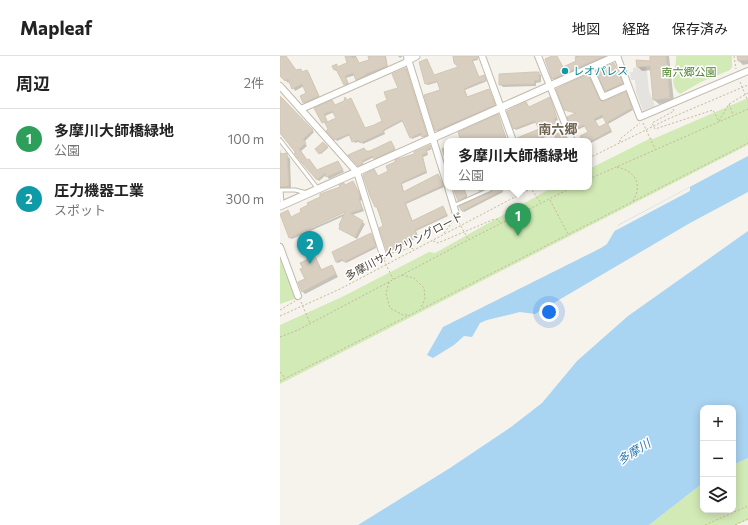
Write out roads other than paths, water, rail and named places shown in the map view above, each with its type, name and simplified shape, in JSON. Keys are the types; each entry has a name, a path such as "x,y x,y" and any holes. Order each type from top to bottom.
{"street":[{"path":"301,110 405,63 408,58 416,56"},
{"path":"482,56 512,138"},
{"path":"538,56 571,138"},
{"path":"281,206 617,56 640,117 748,70"},
{"path":"408,58 444,176"},
{"path":"590,68 603,97 628,86"},
{"path":"280,86 357,172 383,255"},
{"path":"448,190 457,217"},
{"path":"280,247 299,298"}],"lane":[{"path":"280,140 318,189"},
{"path":"281,206 281,190 295,190 309,193"},
{"path":"454,206 489,190"}],"water":[{"path":"748,156 748,192 690,223 535,314 520,312 487,320 480,323 472,337 464,336 454,345 433,358 427,355 443,327 601,248 607,244 618,225"},
{"name":"多摩川","path":"748,231 748,458 736,464 736,405 700,405 700,485 649,525 358,525 450,468 511,427 542,403 577,361 628,316"}],"place":[{"name":"レオパレス","path":"565,71"},
{"name":"多摩川大師橋緑地","path":"518,236"},
{"name":"圧力機器工業","path":"310,264"}],"district":[{"name":"南六郷","path":"558,129"}],"park label":[{"name":"南六郷公園","path":"689,72"}]}
